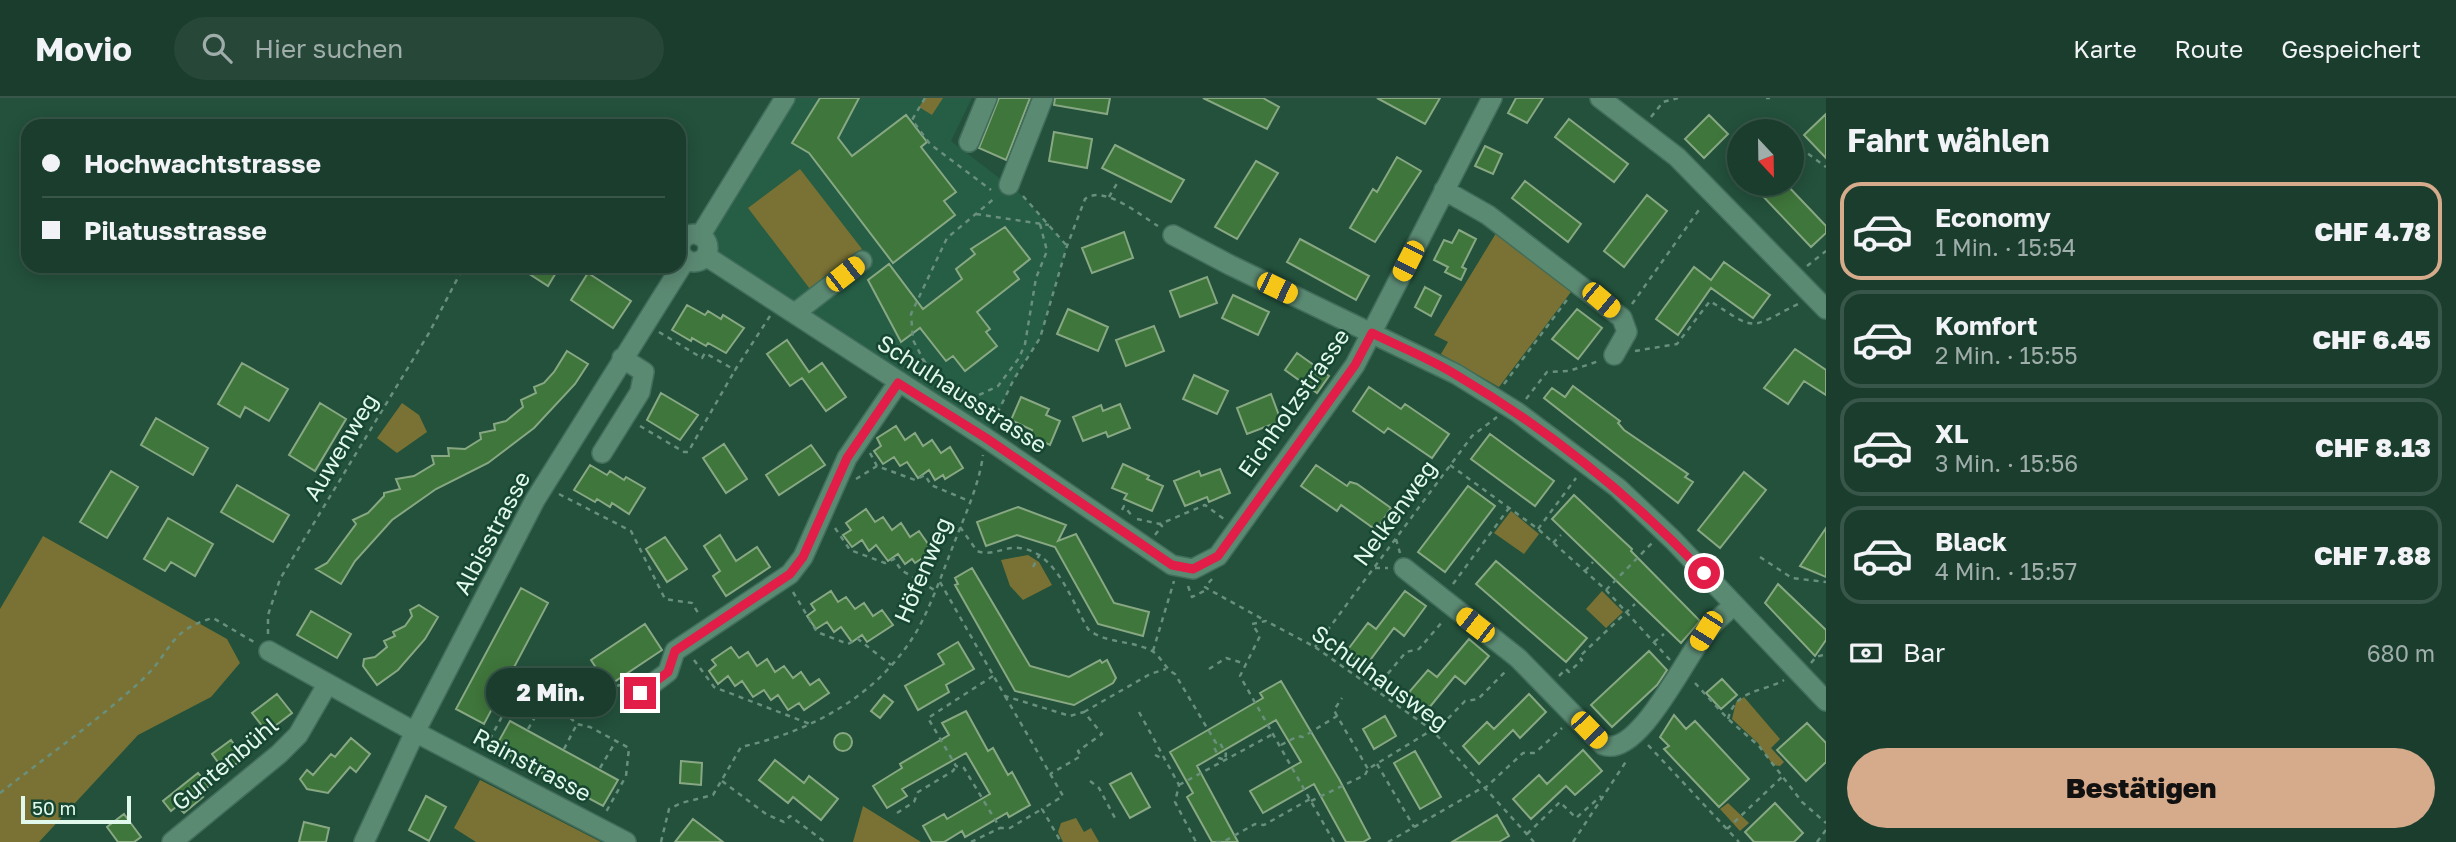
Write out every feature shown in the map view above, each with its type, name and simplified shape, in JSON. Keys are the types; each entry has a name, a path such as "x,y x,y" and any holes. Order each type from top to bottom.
{"street":[{"path":"700,236 785,98"},
{"path":"969,142 987,98"},
{"path":"1016,190 1043,98"},
{"name":"Eichholzstrasse","path":"1184,573 1218,556 1355,365 1492,98"},
{"path":"1600,98 1642,128 1712,192 1820,303"},
{"path":"1444,190 1488,215 1579,283 1625,325 1614,355"},
{"path":"1173,234 1456,374 1502,403 1618,488 1664,531 1826,701"},
{"path":"686,241 689,235 700,236 708,244 706,256 698,261 686,252"},
{"name":"Schulhausstrasse","path":"706,256 986,438 1184,573"},
{"path":"787,308 862,261"},
{"name":"Albisstrasse","path":"364,842 415,732 544,486 644,323 670,273"},
{"path":"602,453 640,392 644,372 622,358"},
{"path":"633,688 668,672 675,651 786,577 803,557 847,458 898,383"},
{"path":"1404,568 1518,658 1603,745 1612,748 1640,735 1706,631 1734,605"},
{"name":"Rainstrasse","path":"269,651 327,685 626,842"},
{"name":"Guntenbühl","path":"172,842 279,754 298,735 327,685"}],"path":[{"path":"925,98 912,120 930,144 999,195 947,238 911,314 913,340 932,373 977,396 998,386 1025,344 1036,278 1047,251 1040,224"},
{"path":"1642,128 1663,102 1678,98"},
{"path":"1804,153 1826,167"},
{"path":"1820,161 1826,155"},
{"path":"1119,180 1109,197 1173,234"},
{"path":"1016,190 1067,246"},
{"path":"1625,325 1712,192"},
{"name":"Höfenweg","path":"661,842 669,809 713,795 741,747 788,735 852,701 891,665 917,630 940,582 960,527 982,465 986,438 1014,379 1040,338 1067,246 1088,196 1109,197"},
{"path":"976,214 1049,225"},
{"path":"1804,270 1826,251"},
{"name":"Auwenweg","path":"269,651 268,615 280,579 429,334 460,273"},
{"name":"Nelkenweg","path":"1315,647 1472,436 1502,403 1579,283"},
{"path":"1710,301 1746,325 1755,326 1820,303"},
{"path":"625,417 688,452 735,370 787,308"},
{"path":"644,323 702,358 705,353 735,370"},
{"path":"898,383 923,359"},
{"path":"860,438 877,466 915,480 925,475 930,485 969,501"},
{"path":"1538,529 1586,464"},
{"path":"1451,465 1538,529 1606,590 1728,719 1759,746 1802,802 1826,823"},
{"path":"544,486 631,531 665,599 692,603 708,629"},
{"path":"1114,525 1125,506 1133,518 1160,524 1205,505 1237,528"},
{"path":"1375,689 1406,652 1419,649 1509,508"},
{"path":"824,511 850,550 885,563 894,559 901,570 936,591"},
{"path":"960,527 971,546 985,554 1015,547 1040,554 1054,570 1088,629 1123,645 1153,651 1166,669 1175,674 1216,743 1214,747 1219,758 1225,760"},
{"path":"1606,590 1664,531"},
{"path":"1553,543 1561,535"},
{"path":"1033,567 1040,554"},
{"path":"1760,557 1792,578 1826,582"},
{"path":"1585,571 1593,562"},
{"path":"1153,651 1184,573"},
{"path":"1192,597 1208,589 1205,587 1213,576"},
{"path":"786,577 799,606 817,632 848,644 858,639 891,665"},
{"path":"940,582 1063,796 1010,828 1000,828 971,842"},
{"name":"Schulhausweg","path":"1208,589 1315,647 1433,732 1534,842"},
{"path":"1547,688 1566,669 1569,672 1582,660 1579,657 1635,604"},
{"path":"0,793 144,678 176,636 193,624 213,618 269,651"},
{"path":"1266,621 1252,624 1260,636 1240,676 1335,842"},
{"path":"1654,642 1664,634"},
{"path":"682,646 714,687 810,724"},
{"path":"1209,669 1230,658 1246,664"},
{"path":"1216,842 1223,842 1255,824 1264,825 1355,781 1368,769 1433,732 1465,701 1478,699 1518,658"},
{"path":"1005,696 1070,718 1150,674 1166,669"},
{"path":"1728,719 1732,707 1740,698 1781,682 1798,670"},
{"path":"994,676 928,719 956,766 964,768 1000,828"},
{"path":"477,764 518,687 564,713 577,724 629,748 626,776 597,827"},
{"path":"564,713 592,691 633,688"},
{"path":"1342,698 1334,710 1368,769"},
{"path":"528,729 544,702"},
{"path":"1050,774 1081,756 1078,751 1102,734 1084,712"},
{"path":"1139,712 1179,785 1175,802 1196,842"},
{"path":"1280,745 1298,736 1303,737 1337,716"},
{"path":"564,748 577,724"},
{"path":"1388,842 1484,788 1523,753 1535,753 1558,732"},
{"path":"1179,785 1273,734"},
{"path":"1640,735 1739,842"},
{"path":"600,768 616,741"},
{"path":"1155,755 1165,760"},
{"path":"1573,842 1627,759"},
{"path":"1377,764 1414,827"},
{"path":"897,813 914,802 918,792 953,771 956,766"},
{"path":"1727,829 1782,777"},
{"path":"722,781 766,814 784,822 790,816 797,819 825,842"},
{"path":"1090,781 1099,788 1116,820"},
{"path":"1527,834 1560,802 1576,818 1603,794"},
{"path":"1042,809 1061,842"},
{"path":"1817,842 1826,830"}],"shaded area":[{"path":"785,98 972,98 951,141 1023,196 1067,246 1040,338 1014,379 986,438 706,256 700,236"},
{"path":"925,98 943,98 932,115 919,107"},
{"path":"800,169 862,249 810,289 748,208"},
{"path":"1498,230 1574,288 1499,387 1441,354 1448,342 1434,335"},
{"path":"402,403 419,415 427,432 397,453 377,438"},
{"path":"1511,511 1539,534 1524,554 1494,533"},
{"path":"43,536 227,639 240,663 211,697 138,735 39,842 0,842 0,609"},
{"path":"1028,555 1039,562 1052,585 1023,600 1010,586 1001,560"},
{"path":"1602,591 1623,612 1606,628 1586,609"},
{"path":"1744,697 1780,739 1771,748 1784,762 1780,766 1773,765 1758,743 1732,719 1736,702"},
{"path":"480,780 601,842 476,842 454,828"},
{"path":"1728,803 1749,823 1740,831 1720,809"},
{"path":"863,806 921,842 853,842"},
{"path":"1076,818 1084,832 1091,828 1099,842 1063,842 1058,832 1061,823"}],"building":[{"path":"820,98 859,98 838,138 852,156 906,115 927,142 921,147 956,192 944,201 955,215 893,263 809,153 792,143"},
{"path":"999,98 1030,98 1006,160 979,148"},
{"path":"1055,98 1110,98 1107,114 1054,105"},
{"path":"1203,98 1263,98 1279,107 1267,129"},
{"path":"1377,98 1440,98 1425,124"},
{"path":"1516,98 1543,98 1527,123 1508,113"},
{"path":"1826,114 1826,158 1804,135"},
{"path":"1709,115 1727,133 1704,158 1685,139"},
{"path":"1569,119 1628,164 1614,182 1555,137"},
{"path":"1054,132 1092,139 1087,168 1049,161"},
{"path":"1115,145 1184,180 1171,202 1102,168"},
{"path":"1485,146 1502,154 1493,174 1475,166"},
{"path":"1397,157 1421,171 1375,242 1350,228 1373,189 1377,192"},
{"path":"1256,161 1278,173 1237,239 1215,227"},
{"path":"1525,181 1581,224 1568,242 1512,198"},
{"path":"1647,195 1667,211 1624,267 1604,251"},
{"path":"1763,196 1797,196 1826,226 1826,233 1811,247"},
{"path":"1005,227 1030,259 1014,272 1019,279 977,312 990,329 986,332 997,346 965,371 953,356 946,361 920,328 901,342 868,280 889,264 923,309 962,279 956,269 975,254 971,249"},
{"path":"1459,230 1476,239 1462,267 1466,269 1461,280 1445,272 1448,267 1434,260 1444,240 1452,243"},
{"path":"1124,232 1133,258 1092,273 1082,248"},
{"path":"1300,239 1369,276 1356,300 1287,262"},
{"path":"1724,262 1770,295 1753,318 1711,288 1678,335 1656,319 1694,267 1711,280"},
{"path":"528,273 556,273 548,286"},
{"path":"588,273 631,301 613,328 571,300"},
{"path":"1207,277 1217,303 1180,317 1170,291"},
{"path":"1425,287 1441,296 1431,316 1415,307"},
{"path":"1233,295 1269,312 1258,335 1222,318"},
{"path":"687,305 705,315 708,311 721,319 723,315 744,328 726,353 708,343 706,346 692,338 691,341 672,330"},
{"path":"1068,309 1108,327 1098,351 1057,334"},
{"path":"1577,309 1602,328 1578,359 1552,339"},
{"path":"1154,326 1164,351 1126,366 1116,340"},
{"path":"787,340 809,372 822,363 846,397 826,411 802,378 790,386 767,354"},
{"path":"1795,349 1826,370 1826,395 1804,381 1788,404 1764,388"},
{"path":"567,351 588,364 575,384 534,428 488,463 436,489 392,520 355,561 341,584 316,569 327,563 356,524 353,520 368,513 384,493 400,489 396,479 414,476 434,464 432,456 449,456 448,448 465,449 481,439 480,433 495,430 494,424 506,421 523,407 521,400 536,393 534,387 544,383"},
{"path":"1297,353 1329,376 1317,393 1285,370"},
{"path":"242,363 288,389 269,421 245,407 240,417 218,404"},
{"path":"1194,375 1228,391 1217,414 1183,399"},
{"path":"1573,386 1620,421 1618,423 1624,430 1688,474 1685,477 1693,482 1678,503 1544,398 1552,388 1565,397"},
{"path":"1369,387 1401,409 1405,404 1449,434 1432,458 1388,428 1384,433 1353,411"},
{"path":"661,393 698,415 680,440 647,420"},
{"path":"1271,394 1281,421 1247,434 1237,408"},
{"path":"1021,397 1049,409 1046,415 1060,421 1050,445 1030,436 1032,430 1011,420"},
{"path":"320,403 346,419 315,471 289,455"},
{"path":"1120,404 1130,428 1108,437 1106,432 1083,441 1073,417 1101,405 1103,411"},
{"path":"156,418 208,448 193,475 141,445"},
{"path":"896,426 905,440 915,433 923,446 932,440 941,453 950,447 963,468 945,479 943,475 935,480 929,470 918,478 907,462 900,466 894,457 883,464 874,451 881,446 877,438"},
{"path":"1490,434 1554,481 1535,506 1471,459"},
{"path":"724,444 747,479 726,493 703,458"},
{"path":"811,445 825,465 779,495 766,475"},
{"path":"1123,464 1163,486 1152,511 1124,499 1127,494 1112,488"},
{"path":"590,465 607,475 610,471 624,480 626,477 645,488 629,514 612,503 610,507 597,499 595,502 574,490"},
{"path":"1316,465 1347,486 1350,482 1357,484 1391,508 1376,530 1341,505 1337,511 1301,486"},
{"path":"1220,469 1230,493 1209,502 1207,497 1185,506 1174,481 1199,471 1201,476"},
{"path":"111,471 138,487 107,538 80,522"},
{"path":"1744,472 1766,490 1720,548 1698,530"},
{"path":"237,485 289,515 273,542 221,512"},
{"path":"1468,486 1495,506 1445,572 1418,552"},
{"path":"1574,495 1632,549 1631,551 1700,621 1681,643 1552,519"},
{"path":"1018,507 1066,525 1058,541 1076,534 1114,603 1149,612 1143,636 1098,624 1055,547 1017,535 986,546 977,522"},
{"path":"866,509 875,522 883,517 892,530 901,523 910,537 919,531 933,551 915,563 912,559 905,564 898,554 888,561 876,545 869,551 862,540 852,547 843,535 851,530 846,523"},
{"path":"168,518 213,544 195,576 171,562 165,571 144,559"},
{"path":"1826,528 1826,577 1800,566"},
{"path":"720,535 736,561 757,547 770,567 726,596 713,576 720,571 704,546"},
{"path":"665,537 687,569 667,582 646,549"},
{"path":"1496,561 1587,638 1566,662 1476,584"},
{"path":"972,568 1030,666 1069,677 1100,660 1102,663 1107,660 1116,678 1113,683 1074,705 1015,691 955,585 958,584 955,578"},
{"path":"1778,584 1826,630 1826,640 1815,656 1765,603"},
{"path":"521,588 548,603 484,724 456,709"},
{"path":"831,591 838,602 846,597 855,609 864,603 873,616 882,610 893,625 867,642 862,635 852,642 841,627 834,632 827,622 816,629 807,616 815,610 811,604"},
{"path":"1405,591 1426,606 1404,636 1394,628 1365,667 1346,652 1368,623 1376,629"},
{"path":"419,605 438,617 425,639 398,670 377,685 363,666 364,659 375,657 387,647 384,641 395,636 393,632 405,626 412,616 410,610"},
{"path":"311,611 351,634 337,658 297,635"},
{"path":"645,624 662,650 608,686 591,660"},
{"path":"1469,639 1489,656 1465,684 1455,676 1424,714 1404,698 1428,670 1437,677"},
{"path":"958,642 974,669 946,685 949,692 918,710 905,686 944,664 938,654"},
{"path":"731,647 739,658 748,652 757,666 767,659 775,672 784,666 793,678 801,672 810,685 819,679 829,693 804,710 799,703 788,710 778,695 771,700 764,690 753,697 742,681 735,686 728,676 718,684 709,671 716,665 712,660"},
{"path":"1649,651 1667,670 1657,685 1612,727 1591,705"},
{"path":"1722,679 1737,695 1721,709 1706,693"},
{"path":"1281,681 1339,779 1370,838 1363,842 1346,842 1314,784 1263,813 1250,791 1301,762 1276,720 1197,766 1238,842 1212,842 1187,797 1193,793 1170,752 1263,698 1260,693"},
{"path":"277,694 292,713 267,732 252,713"},
{"path":"1529,694 1546,712 1520,738 1513,730 1479,764 1463,746 1487,722 1494,729"},
{"path":"884,695 893,702 880,718 871,711"},
{"path":"966,711 988,751 993,748 1008,775 1012,772 1030,805 1009,817 1007,813 965,837 962,831 944,842 932,842 923,826 944,814 947,819 990,794 966,753 902,789 907,796 887,808 873,786 902,768 900,764 949,735 942,723"},
{"path":"1674,715 1686,729 1695,721 1749,779 1719,807 1664,749 1669,746 1660,737"},
{"path":"1385,716 1396,736 1374,749 1363,729"},
{"path":"510,721 618,780 603,806 495,748"},
{"path":"1807,723 1826,743 1826,762 1806,781 1777,750"},
{"path":"843,733 849,736 852,742 849,748 843,751 837,748 834,742 837,736"},
{"path":"351,738 370,754 356,772 350,767 328,793 307,789 300,779 307,770 313,775 331,754 335,757"},
{"path":"231,740 244,758 225,772 212,754"},
{"path":"1583,750 1602,771 1575,795 1566,786 1531,819 1513,799 1539,775 1547,784"},
{"path":"1415,751 1441,797 1420,809 1394,763"},
{"path":"775,760 804,783 809,776 838,799 821,820 793,797 788,803 759,780"},
{"path":"681,761 702,763 701,785 680,783"},
{"path":"198,773 209,786 199,794 203,797 184,813 177,806 171,811 163,801"},
{"path":"1131,773 1150,807 1130,818 1110,784"},
{"path":"426,796 446,807 429,841 409,830"},
{"path":"1775,803 1803,833 1794,842 1754,842 1745,832"},
{"path":"124,814 141,837 134,842 118,842 107,827"},
{"path":"1497,815 1509,836 1499,842 1452,842"},
{"path":"693,819 723,842 675,842"},
{"path":"304,822 329,828 326,842 299,842"}],"route":[{"path":"640,693 668,672 675,651 790,574 803,557 847,458 898,383 986,438 1172,565 1193,569 1218,556 1355,365 1372,333 1456,374 1517,412 1618,488 1704,573"}]}
